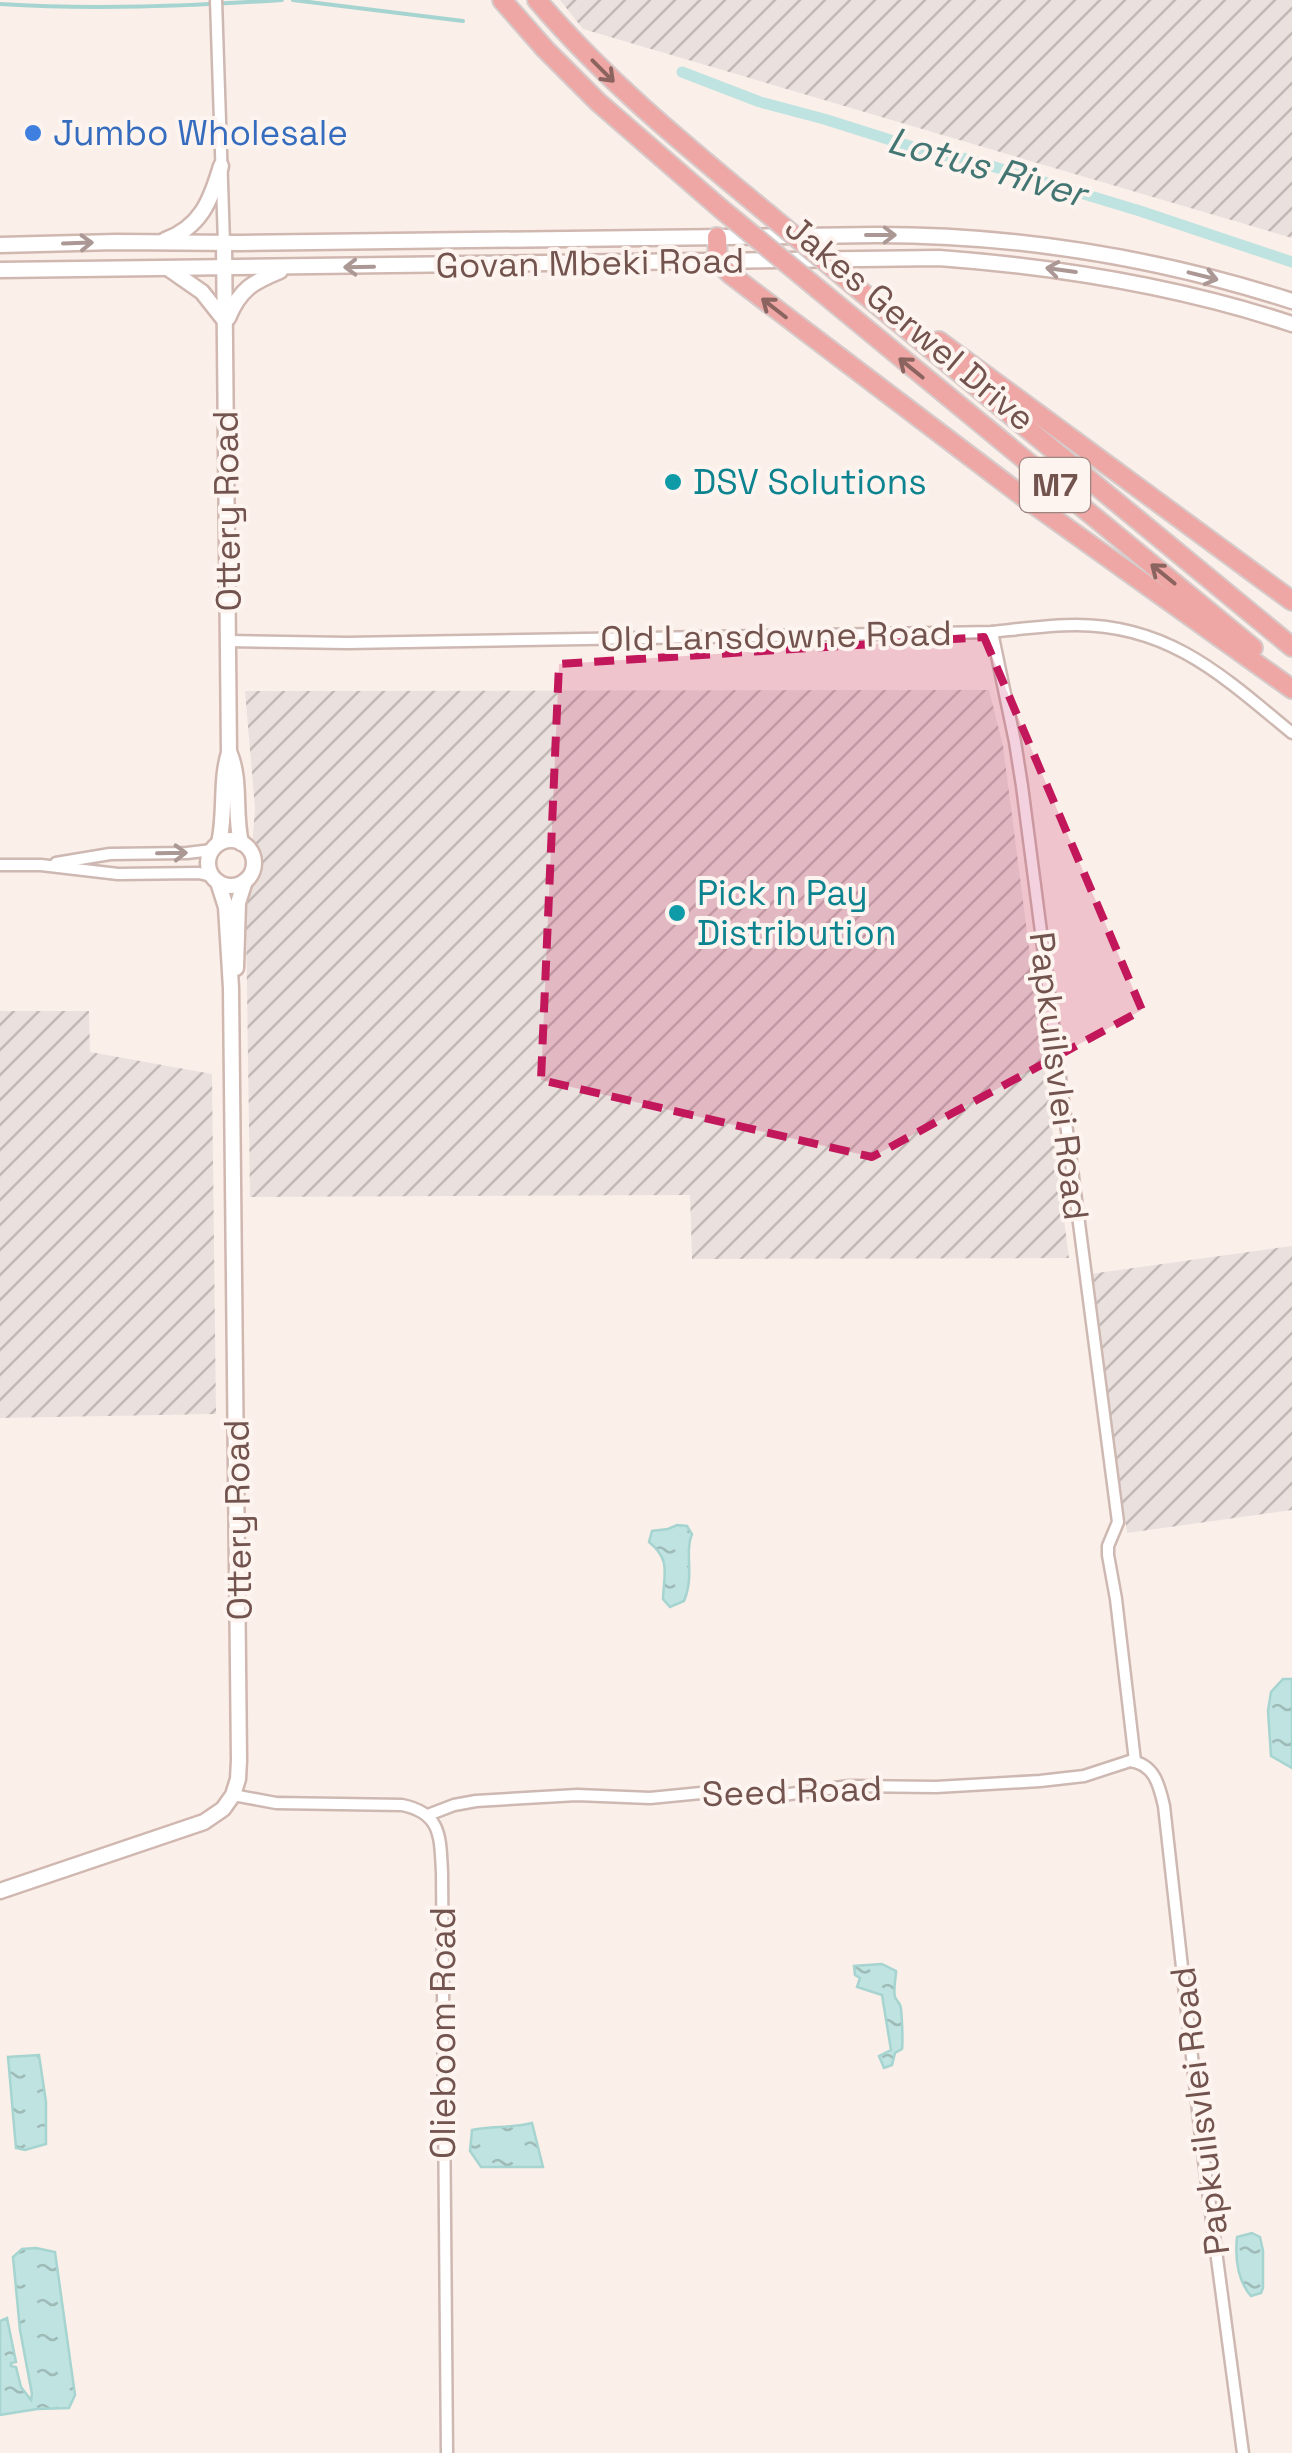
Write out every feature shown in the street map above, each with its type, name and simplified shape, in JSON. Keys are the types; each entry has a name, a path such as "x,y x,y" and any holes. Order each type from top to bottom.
{"highway":[{"name":"Jakes Gerwel Drive","path":"502,0 598,102 720,208 1292,680"},
{"name":"Jakes Gerwel Drive","path":"536,0 620,88 1292,647"},
{"path":"717,237 718,262 730,274 1025,498 1292,689"},
{"path":"869,297 939,341 1292,601"}],"main road":[{"path":"155,243 182,232 198,218 212,198 221,166"},
{"name":"Govan Mbeki Road","path":"0,246 911,235 1004,241 1091,253 1176,269 1292,301"},
{"name":"Ottery Road","path":"215,847 224,815 229,753 224,243"},
{"name":"Govan Mbeki Road","path":"0,270 939,258 1126,280 1292,324"},
{"path":"225,326 242,292 286,268"},
{"path":"169,269 202,292 225,326"},
{"name":"Ottery Road","path":"229,753 235,769 241,843"},
{"path":"226,840 247,847 254,861 246,881 232,886 214,879 208,867 215,847 226,840"},
{"name":"Ottery Road","path":"214,879 226,907 231,988 240,1658 240,1760 233,1794"},
{"name":"Ottery Road","path":"231,988 236,968 238,903 246,881"},
{"path":"0,1892 191,1828 223,1809 233,1794"}],"street":[{"path":"216,0 224,243"},
{"name":"Old Lansdowne Road","path":"228,642 992,632 1079,625 1159,640 1212,668 1292,733"},
{"name":"Papkuilsvlei Road","path":"992,632 1022,786 1118,1522 1108,1554 1135,1760 1152,1771 1164,1806 1202,2146 1244,2453"},
{"path":"40,866 110,854 215,847"},
{"path":"0,865 118,874 189,873 214,879"},
{"name":"Seed Road","path":"428,1816 476,1801 577,1795 774,1796 849,1786 1025,1782 1084,1776 1135,1760"},
{"path":"233,1794 276,1804 402,1805 428,1816"},
{"name":"Olieboom Road","path":"428,1816 440,1840 442,1872 447,2453"}],"highlighted area":[{"path":"984,637 1142,1010 872,1157 541,1080 559,664"}],"shaded area":[{"path":"560,0 1292,0 1292,238 583,29"},
{"path":"989,690 1003,746 1069,1258 692,1259 690,1195 250,1197 246,922 255,809 245,691"},
{"path":"0,1011 89,1011 90,1052 212,1074 216,1414 0,1418"},
{"path":"1292,1246 1292,1510 1127,1533 1090,1274"}],"water":[{"path":"687,1526 692,1534 689,1582 684,1601 670,1607 663,1599 663,1561 649,1542 652,1531"},
{"path":"1283,1679 1292,1679 1292,1768 1271,1756 1268,1711 1271,1692"},
{"path":"882,1964 896,1971 894,1994 901,2008 902,2033 902,2049 895,2053 892,2065 884,2068 879,2056 891,2050 882,1995 857,1987 860,1978 855,1975 854,1966"},
{"path":"39,2055 46,2102 46,2144 25,2150 16,2148 8,2057"},
{"path":"532,2123 543,2167 481,2167 470,2151 472,2130"},
{"path":"1252,2233 1260,2237 1263,2251 1263,2288 1261,2293 1251,2296 1240,2276 1236,2245 1237,2237"},
{"path":"22,2249 55,2252 75,2395 69,2408 0,2415 0,2321 7,2318 16,2362 11,2366 16,2367 21,2387 31,2400 13,2257"}],"waterway":[{"path":"0,4 141,6 282,0"},
{"path":"293,0 463,21"},
{"name":"Lotus River","path":"682,72 760,102 935,154 968,159 1292,262"}],"place":[{"name":"Jumbo Wholesale","path":"33,133"},
{"name":"DSV Solutions","path":"673,482"},
{"name":"Pick n Pay Distribution","path":"677,913"}]}
